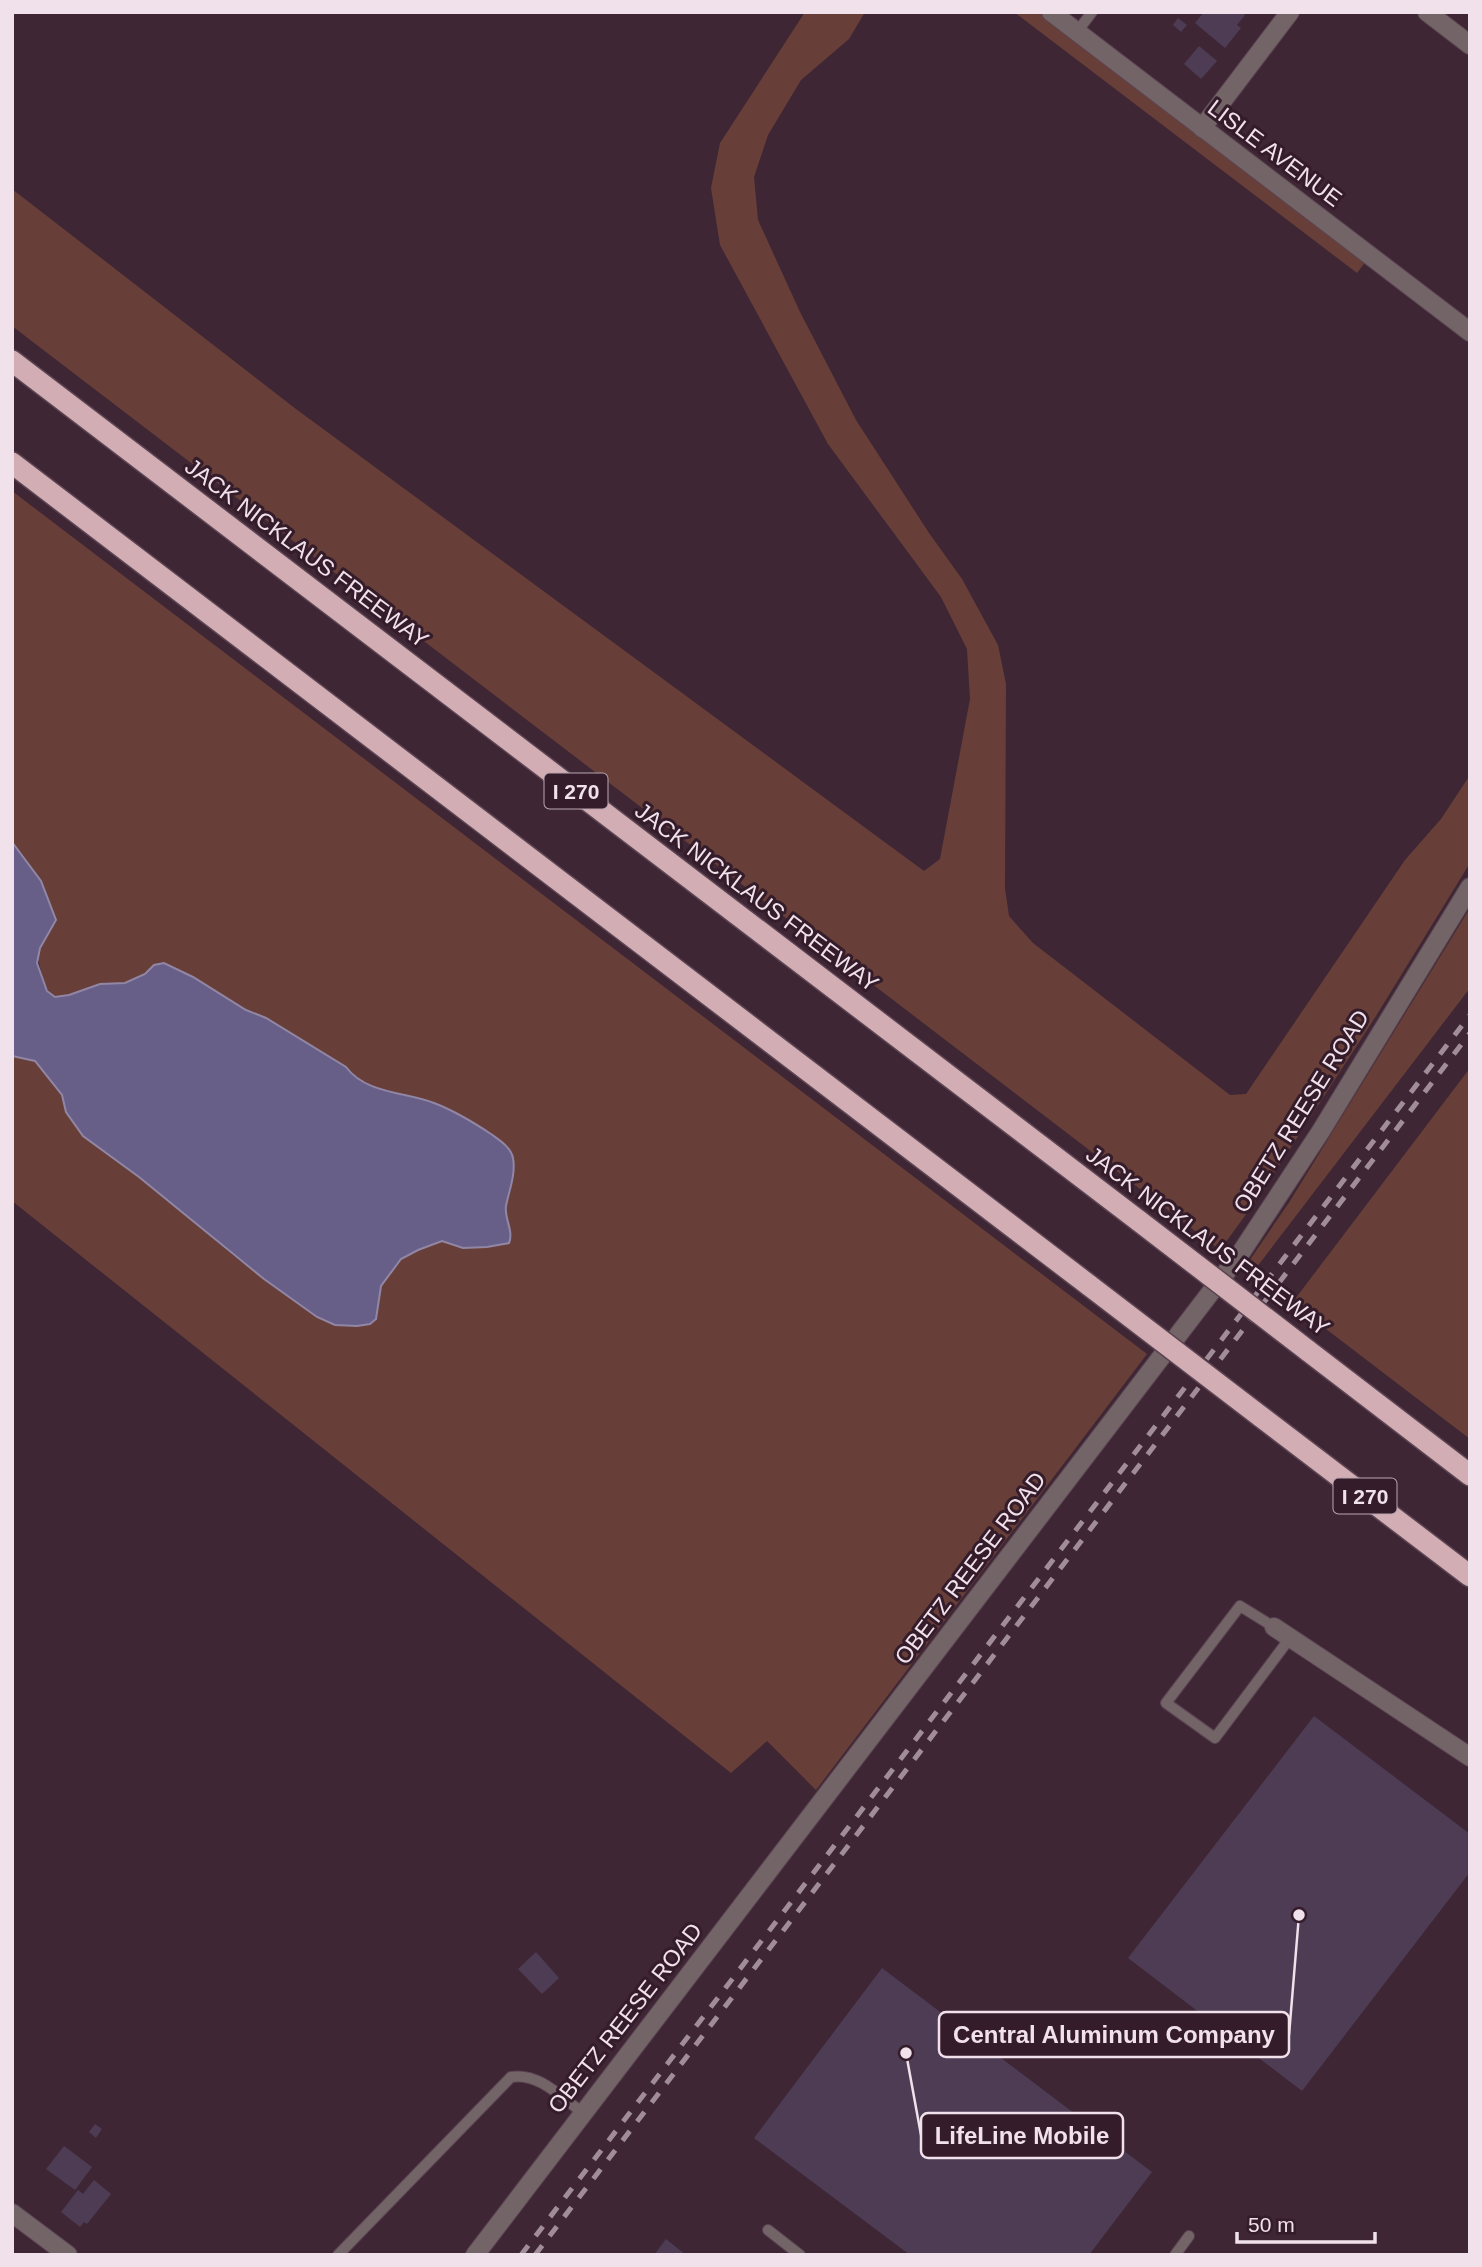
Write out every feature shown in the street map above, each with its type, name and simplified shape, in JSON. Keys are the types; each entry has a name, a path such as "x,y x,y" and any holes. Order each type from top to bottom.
{"highway":[{"name":"JACK NICKLAUS FREEWAY","path":"12,361 1470,1475"},
{"name":"I 270","path":"12,463 1470,1576"}],"street":[{"name":"LISLE AVENUE","path":"1051,12 1470,332"},
{"path":"1202,128 1290,12"},
{"path":"1427,12 1470,45"},
{"name":"OBETZ REESE ROAD","path":"475,2255 1240,1254 1321,1131 1470,887"},
{"path":"1273,1627 1470,1757"},
{"path":"12,2213 68,2255"}],"lane":[{"path":"1077,32 1092,12"},
{"path":"1273,1627 1240,1606 1167,1703 1215,1738 1290,1638"},
{"path":"338,2255 511,2077 522,2075 536,2079 583,2113"},
{"path":"768,2230 800,2255"},
{"path":"1175,2255 1189,2235"}],"shaded area":[{"path":"805,12 865,12 849,39 801,80 768,135 754,177 758,220 800,312 856,420 962,579 998,645 1006,684 1005,888 1009,916 1033,943 1230,1095 1246,1094 1405,860 1441,819 1470,775 1470,863 1376,1016 1260,1195 1220,1250 12,326 12,189 296,409 924,871 940,859 970,699 967,649 941,597 828,444 720,245 711,188 720,143"},
{"path":"1014,12 1040,12 1366,261 1357,273"},
{"path":"12,491 1147,1354 816,1790 767,1741 731,1773 12,1201 12,1056 35,1061 62,1095 66,1112 83,1136 139,1177 234,1256 291,1299 317,1317 335,1325 358,1326 370,1324 376,1319 381,1286 401,1259 418,1250 442,1241 463,1248 503,1245 511,1238 505,1210 511,1190 512,1158 413,1096 391,1093 363,1082 346,1067 193,977 164,963 154,965 145,974 125,983 101,984 55,997 48,991 38,958 50,931 41,881 12,842"},
{"path":"12,842 41,881 56,920 40,948 37,963 47,991 55,997 100,984 125,983 145,974 154,965 164,963 193,977 246,1010 266,1018 346,1067 364,1082 387,1091 423,1099 464,1117 501,1141 512,1154 514,1170 506,1206 509,1243 463,1248 442,1241 418,1250 401,1259 381,1286 376,1319 370,1324 357,1326 335,1325 317,1317 264,1279 139,1177 83,1136 66,1112 62,1095 35,1061 12,1056"},
{"path":"1470,908 1470,988 1253,1272 1245,1267 1290,1201"},
{"path":"1470,1068 1470,1439 1292,1303"}],"building":[{"path":"1204,12 1241,12 1245,15 1237,25 1241,28 1225,48 1195,23"},
{"path":"1178,18 1187,25 1181,32 1173,25"},
{"path":"1199,46 1217,61 1201,79 1184,64"},
{"path":"1314,1716 1470,1834 1470,1872 1302,2091 1128,1958"},
{"path":"536,1952 559,1978 542,1994 518,1969"},
{"path":"882,1968 1152,2172 1089,2255 910,2255 754,2138"},
{"path":"95,2124 102,2129 96,2138 89,2132"},
{"path":"64,2146 92,2167 75,2190 46,2169"},
{"path":"94,2180 111,2194 87,2224 84,2222 80,2227 61,2212 78,2190 83,2194"},
{"path":"666,2239 686,2255 654,2255"}],"railway":[{"path":"521,2255 1470,1015"},
{"path":"535,2255 1470,1033"}],"place":[{"name":"Central Aluminum Company","path":"1299,1915"},
{"name":"LifeLine Mobile","path":"906,2053"}]}
